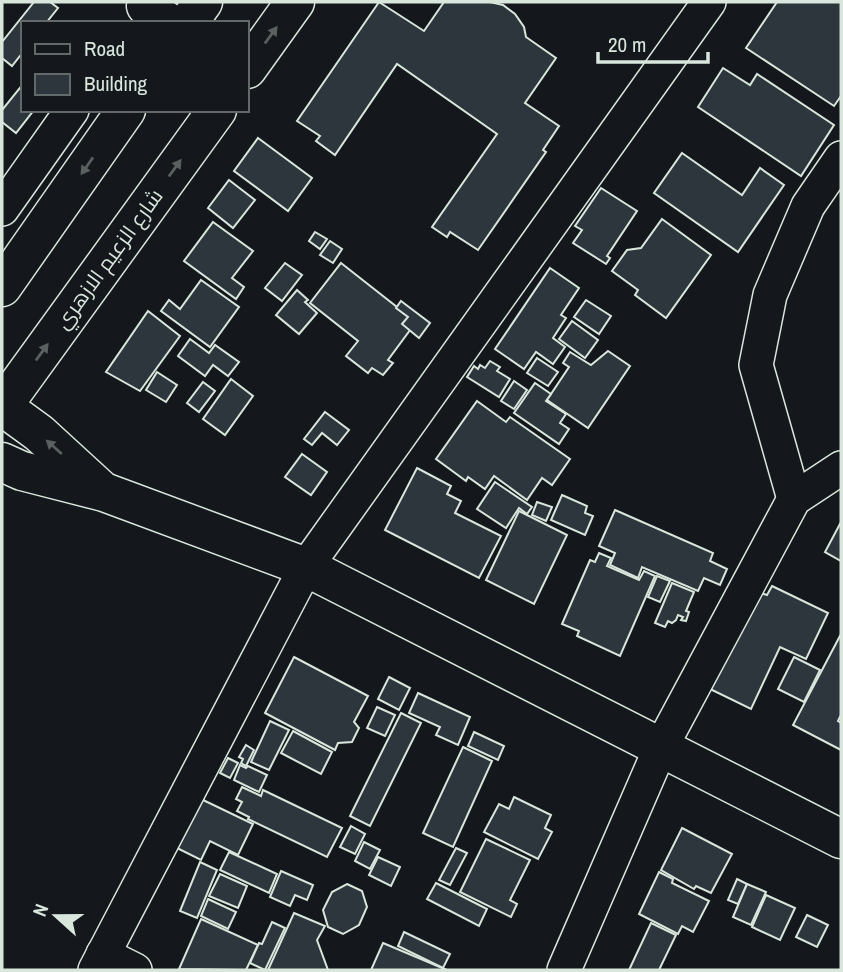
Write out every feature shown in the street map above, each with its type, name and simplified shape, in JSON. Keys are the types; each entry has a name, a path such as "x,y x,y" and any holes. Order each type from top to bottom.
{"street":[{"path":"189,21 203,2"},
{"path":"248,68 295,2"},
{"path":"135,970 99,962 306,567 709,2"},
{"path":"2,209 71,112"},
{"path":"2,287 125,112"},
{"name":"شارع الزعيم الازهري","path":"2,406 216,112"},
{"path":"794,499 756,365 770,295 808,206 841,158"},
{"path":"2,406 39,433 104,492"},
{"path":"2,462 22,471 104,492 306,567 841,839"},
{"path":"564,970 660,749 794,499 841,468"}],"building":[{"path":"34,2 50,2 58,8 48,21 21,21 21,55 12,66 2,58 2,42"},
{"path":"379,2 424,31 444,2 490,2 503,5 515,14 524,27 526,37 556,58 525,103 559,126 543,150 546,152 478,250 450,232 447,237 432,227 497,134 397,64 335,155 316,141 320,136 297,121"},
{"path":"777,2 841,2 841,96 834,106 746,48"},
{"path":"723,68 750,85 757,74 834,125 801,176 698,107"},
{"path":"21,86 21,112 32,112 16,133 2,122 2,110"},
{"path":"258,138 312,178 288,211 234,171"},
{"path":"682,153 742,195 760,168 784,185 738,252 654,193"},
{"path":"229,180 255,200 233,228 208,208"},
{"path":"601,188 637,211 607,256 610,258 606,264 573,243 582,230 575,226"},
{"path":"662,219 711,255 666,318 635,295 638,290 612,271 627,250 641,248"},
{"path":"213,222 253,251 232,278 244,287 236,299 184,261"},
{"path":"315,232 327,239 320,249 309,241"},
{"path":"330,241 342,249 333,263 320,255"},
{"path":"285,263 302,275 282,301 265,288"},
{"path":"341,263 416,322 388,360 393,363 383,375 372,368 368,373 346,356 358,341 310,303"},
{"path":"550,268 579,288 561,315 566,318 553,338 565,347 553,364 536,352 524,369 495,349"},
{"path":"201,280 239,307 210,347 161,311 169,300 180,309"},
{"path":"297,290 317,313 299,334 276,315"},
{"path":"586,300 611,316 599,334 574,317"},
{"path":"401,301 430,323 419,338 402,324 408,317 396,308"},
{"path":"148,311 180,336 140,391 106,372"},
{"path":"572,321 598,340 585,358 559,339"},
{"path":"190,339 209,353 215,345 239,362 228,376 213,365 205,376 178,356"},
{"path":"608,351 630,366 588,428 547,400 569,367 563,363 570,352 591,365"},
{"path":"537,358 558,372 548,386 527,373"},
{"path":"490,361 500,367 497,371 510,379 499,397 467,377 474,366 478,369 480,365 485,368"},
{"path":"157,372 177,385 166,402 146,390"},
{"path":"231,379 253,396 225,435 203,419"},
{"path":"514,381 527,390 514,409 501,401"},
{"path":"203,382 215,391 199,412 187,403"},
{"path":"535,383 551,394 546,401 566,414 560,423 569,429 559,444 514,413"},
{"path":"477,401 506,422 510,417 570,459 552,485 542,478 527,500 494,476 485,489 468,477 466,481 436,459"},
{"path":"325,412 349,430 337,445 322,433 312,445 304,439"},
{"path":"302,454 327,472 311,495 285,477"},
{"path":"417,468 451,486 447,494 461,501 455,513 501,536 479,578 385,530"},
{"path":"495,482 532,507 527,514 519,508 506,528 477,509"},
{"path":"562,495 587,506 585,513 593,516 585,535 551,520"},
{"path":"537,502 552,507 546,521 532,515"},
{"path":"615,510 713,553 710,561 727,569 720,585 704,578 698,591 642,567 638,578 610,565 615,553 599,546"},
{"path":"519,511 567,535 534,604 486,580"},
{"path":"841,522 841,561 825,552"},
{"path":"599,553 611,558 607,566 639,580 644,571 655,576 620,656 577,636 579,631 562,624 590,560 595,562"},
{"path":"657,576 670,581 660,602 648,597"},
{"path":"672,583 694,592 686,611 689,612 686,621 681,620 683,617 678,615 672,623 668,621 665,627 655,623"},
{"path":"772,586 828,613 806,659 780,647 751,709 706,687 761,593 767,595"},
{"path":"841,634 841,715 838,721 841,723 841,750 793,725"},
{"path":"294,657 368,696 354,722 359,728 352,742 338,743 335,750 265,713"},
{"path":"794,657 820,670 804,702 778,689"},
{"path":"389,677 410,688 399,710 378,699"},
{"path":"418,693 470,717 458,745 436,735 440,727 409,713"},
{"path":"377,707 395,715 385,736 367,728"},
{"path":"401,713 421,723 370,826 350,816"},
{"path":"270,721 289,730 269,770 251,762"},
{"path":"293,731 332,752 321,774 281,753"},
{"path":"474,732 504,746 498,760 468,746"},
{"path":"246,745 254,750 246,766 241,763 243,759 239,757"},
{"path":"463,747 492,761 453,847 423,833"},
{"path":"228,758 238,763 230,778 220,773"},
{"path":"240,765 267,775 259,792 234,780"},
{"path":"242,787 261,796 263,790 342,828 327,857 248,819 249,817 237,811 242,802 236,799"},
{"path":"514,797 551,815 545,828 552,832 538,859 484,832 499,804 509,809"},
{"path":"201,799 253,824 238,855 210,841 201,860 177,848"},
{"path":"351,826 365,834 355,854 340,847"},
{"path":"682,828 732,854 711,893 696,886 694,889 661,870"},
{"path":"486,839 530,860 510,900 517,904 511,917 460,892"},
{"path":"364,842 380,850 370,869 355,861"},
{"path":"456,848 467,853 450,885 439,880"},
{"path":"229,852 277,874 269,893 220,870"},
{"path":"378,857 400,867 391,886 369,875"},
{"path":"200,862 217,870 197,918 180,911"},
{"path":"281,871 313,885 307,900 295,895 290,906 270,897"},
{"path":"659,872 673,879 672,883 709,901 693,932 682,926 678,934 639,914"},
{"path":"220,874 247,886 238,908 209,896"},
{"path":"737,879 747,884 738,904 728,900"},
{"path":"436,883 487,909 479,926 427,899"},
{"path":"347,884 362,891 367,907 359,925 343,934 328,927 323,910 332,892"},
{"path":"747,884 766,892 751,925 733,917"},
{"path":"766,895 795,908 780,940 752,927"},
{"path":"208,899 236,912 228,929 201,916"},
{"path":"294,913 325,926 317,940 328,970 268,970"},
{"path":"807,915 828,925 817,947 796,937"},
{"path":"201,919 258,945 246,970 179,969"},
{"path":"272,922 285,928 265,970 250,963"},
{"path":"651,923 676,935 659,970 629,970"},
{"path":"404,932 450,954 443,968 398,946"},
{"path":"383,943 447,970 371,970"}]}
